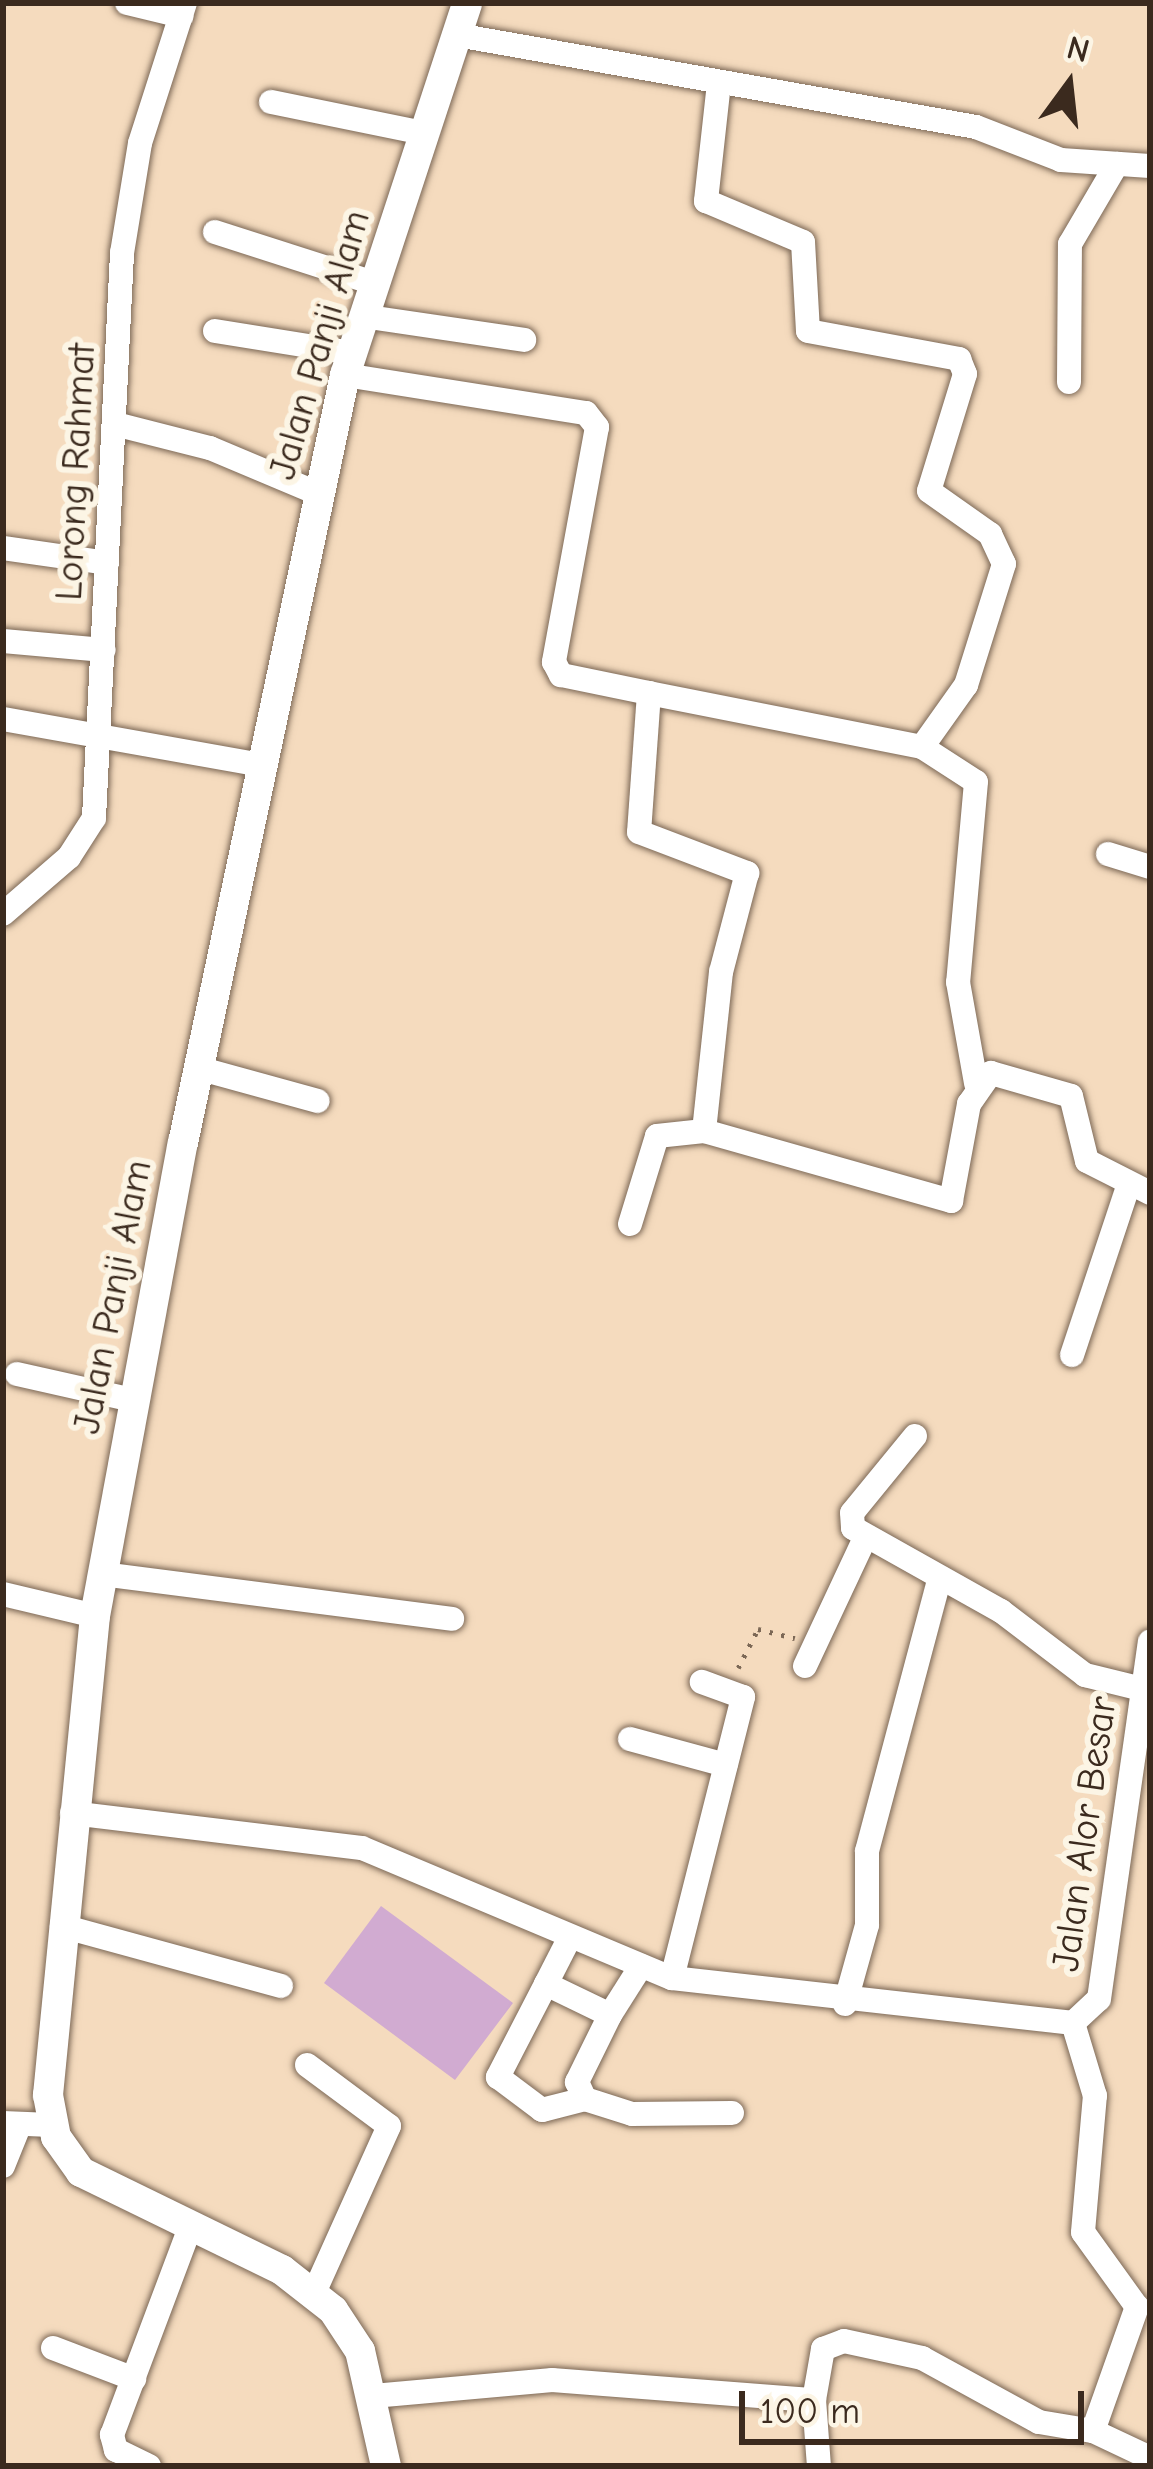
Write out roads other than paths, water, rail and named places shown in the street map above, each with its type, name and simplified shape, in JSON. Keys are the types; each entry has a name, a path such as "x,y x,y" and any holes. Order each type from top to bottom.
{"main road":[{"name":"Jalan Panji Alam","path":"51,2125 62,1926 94,1616 132,1400 317,493 362,316 467,3"},
{"path":"51,2125 81,2172 314,2293 347,2328 373,2396 386,2466"}],"street":[{"path":"127,3 183,9"},
{"name":"Lorong Rahmat","path":"3,914 88,838 99,740 130,191 183,9"},
{"path":"457,35 1117,164 1150,166"},
{"path":"719,83 706,201 803,242 808,331 959,359 965,374 929,491 990,534 1004,564 966,685 922,747"},
{"path":"271,102 424,133"},
{"path":"1069,382 1070,244 1117,164"},
{"path":"215,232 374,283"},
{"path":"362,316 524,340"},
{"path":"215,331 586,413 597,453 554,662 560,675 922,747 964,770 980,797 958,911 960,1034 976,1083 951,1201 704,1131 656,1136 630,1223"},
{"path":"115,424 210,448 317,493"},
{"path":"3,548 107,563"},
{"path":"3,641 104,650"},
{"path":"650,693 639,832 747,872 721,972 704,1131"},
{"path":"3,719 99,740 261,765"},
{"path":"1108,854 1150,866"},
{"path":"198,1068 318,1101"},
{"path":"976,1083 991,1073 1053,1084 1071,1096 1087,1161 1140,1189 1072,1354"},
{"path":"17,1374 132,1400"},
{"path":"915,1436 852,1513 865,1540 938,1580 1085,1676 1146,1690"},
{"path":"809,1656 865,1540"},
{"path":"102,1574 452,1619"},
{"path":"845,2004 867,1924 867,1852 938,1580"},
{"path":"3,1594 94,1616"},
{"name":"Jalan Alor Besar","path":"1073,2023 1099,1999 1150,1642"},
{"path":"673,1978 743,1697 702,1682"},
{"path":"630,1739 726,1765"},
{"path":"72,1813 362,1848 673,1978 845,2004 1073,2023 1095,2102 1083,2232 1137,2307 1093,2431"},
{"path":"62,1926 281,1986"},
{"path":"569,1936 498,2077 542,2110 585,2099 632,2114 732,2113"},
{"path":"585,2099 577,2082 641,1966"},
{"path":"546,1984 610,2015"},
{"path":"307,2065 388,2126 314,2293"},
{"path":"3,2166 11,2124 51,2125"},
{"path":"149,2466 111,2441 190,2227"},
{"path":"819,2466 814,2400 823,2349 844,2341 922,2358 1039,2422 1093,2431 1150,2458"},
{"path":"53,2348 134,2379"},
{"path":"373,2396 553,2380 814,2400"}]}
